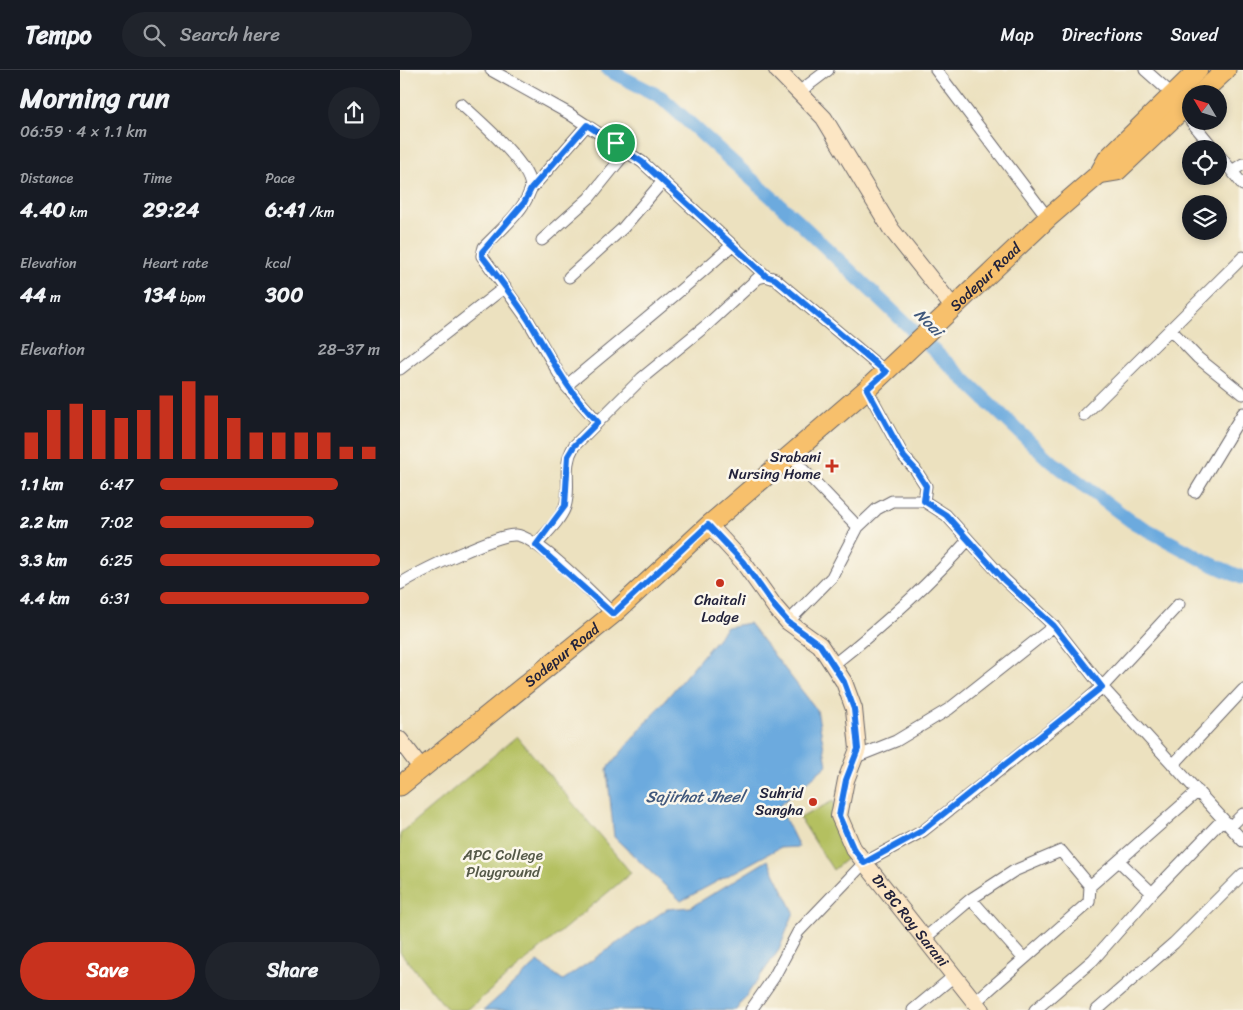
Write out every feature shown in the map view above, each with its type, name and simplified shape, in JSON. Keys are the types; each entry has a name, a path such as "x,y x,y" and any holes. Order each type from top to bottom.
{"main road":[{"name":"Sodepur Road","path":"1193,85 1198,70"},
{"path":"1210,85 1226,70"},
{"name":"Sodepur Road","path":"400,786 613,614 708,525 867,389 1048,218 1099,174 1108,158 1182,112"}],"street":[{"path":"491,70 587,125 627,151 663,181 766,276 775,279 886,372"},
{"path":"777,70 824,118 891,229 948,312"},
{"path":"799,92 828,70"},
{"path":"936,70 1048,218"},
{"path":"1145,70 1182,105"},
{"path":"461,104 519,162 529,176 531,189"},
{"path":"587,125 531,189 524,203 482,252 482,256 528,320 566,386 577,401 598,422"},
{"path":"542,240 589,198 627,151"},
{"path":"1232,171 1243,164"},
{"path":"1227,165 1243,184"},
{"path":"569,277 623,228 663,181"},
{"path":"566,386 642,320 690,283 732,245"},
{"path":"1084,415 1243,257"},
{"path":"536,545 565,506 568,456 574,446 642,378 708,324 758,278 766,276"},
{"path":"400,369 505,287"},
{"path":"1170,329 1198,358 1243,394"},
{"path":"867,389 904,457 915,469 926,486 924,501"},
{"path":"1195,492 1243,413"},
{"path":"790,456 858,527"},
{"path":"788,622 832,577 858,527 877,509 892,500 924,501 946,515 1004,580 1054,626 1102,687 1243,840"},
{"name":"Dr BC Roy Sarani","path":"708,525 743,562 788,622 820,645 844,682 854,709 858,749 846,780 839,816 853,848 978,1006"},
{"path":"400,584 422,570 501,538 516,535 536,545 613,614"},
{"path":"833,665 895,613 946,566 968,540"},
{"path":"751,1010 774,977 798,932 864,863 922,831 1102,687 1179,604"},
{"path":"856,758 896,741 949,709 1054,626"},
{"path":"1173,764 1243,690"},
{"path":"400,740 422,768"},
{"path":"1090,886 1198,792"},
{"path":"1035,1010 1093,960 1152,893 1227,823 1243,814"},
{"path":"925,938 971,899 1014,871 1061,851 1090,886 1089,902 1024,959 978,1006"},
{"path":"1119,861 1152,893"},
{"path":"1097,1010 1174,943 1243,874"},
{"path":"971,899 1024,959"},
{"path":"913,1010 954,976"}],"green space":[{"name":"APC College Playground","path":"517,736 631,873 467,1010 448,1010 400,952 400,834"},
{"path":"833,801 843,831 854,853 833,870 800,818"}],"water":[{"name":"Sajirhat Jheel","path":"749,623 817,710 827,765 779,806 799,847 779,848 681,901 614,837 607,769 727,627"},
{"path":"768,860 794,912 779,950 736,1010 484,1010 538,962 563,980 667,909 691,907"}],"waterway":[{"name":"Noai","path":"608,70 661,97 801,224 1047,458 1131,521 1209,563 1243,578"}],"place":[{"name":"Srabani Nursing Home","path":"832,466"},
{"name":"Chaitali Lodge","path":"720,583"},
{"name":"Suhrid Sangha","path":"813,802"}],"route":[{"path":"587,125 616,143 642,162 766,276 775,279 886,372 867,389 904,457 915,469 926,486 924,501 946,515 1004,580 1054,626 1102,687 1072,713 922,831 864,863 853,848 839,816 846,780 858,749 854,709 844,682 820,645 788,622 743,562 708,525 613,614 593,594 536,545 565,506 568,456 574,446 598,422 577,401 566,386 528,320 482,256 482,252 484,247 524,203 531,189 587,125"}]}
